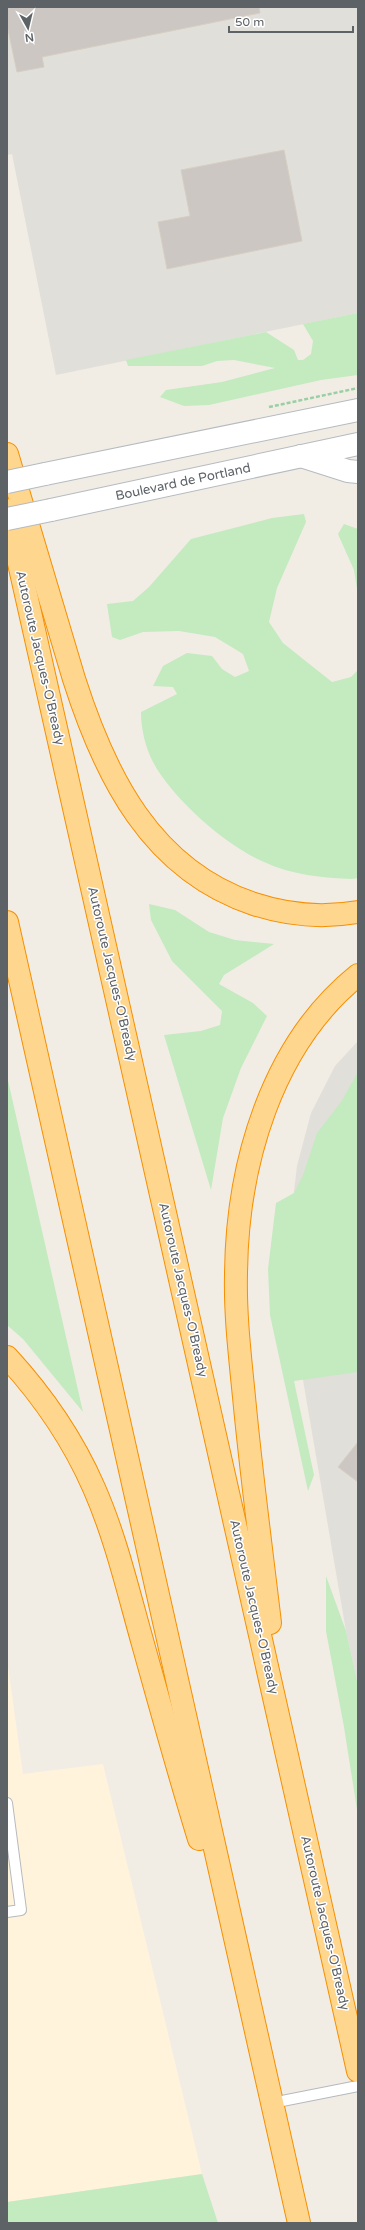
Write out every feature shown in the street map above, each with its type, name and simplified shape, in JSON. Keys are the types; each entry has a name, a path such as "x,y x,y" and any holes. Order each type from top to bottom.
{"highway":[{"path":"7,454 77,687 111,771 123,795 142,824 164,849 190,871 208,884 240,899 273,909 304,914 340,915 358,912"},
{"name":"Autoroute Jacques-O'Bready","path":"7,510 358,2071"},
{"path":"7,922 299,2223"},
{"path":"284,1739 247,1427 239,1340 236,1274 238,1227 253,1148 277,1079 295,1046 311,1023 339,991 358,975"},
{"path":"7,1357 42,1399 71,1444 90,1480 104,1513 117,1549 186,1796 254,2022"}],"main road":[{"path":"7,482 358,410"},
{"name":"Boulevard de Portland","path":"7,519 358,444"},
{"path":"300,456 348,471 358,472"}],"lane":[{"path":"7,1803 21,1910 7,1912"},
{"path":"272,2103 358,2086"}],"shaded area":[{"path":"7,7 358,7 358,313 56,375 12,154 7,155"},
{"path":"358,1041 358,1685 346,1631 303,1380 290,1280 291,1217 297,1166 311,1113 335,1066"},
{"path":"7,1659 23,1774 103,1764 202,2174 7,2202"}],"green space":[{"path":"358,313 358,375 321,380 209,405 184,406 160,397 166,390 222,382 275,368 234,360 217,361 202,366 128,366 126,360 266,332 294,350 298,360 303,360 311,354 313,341 303,324"},
{"path":"304,514 306,522 277,588 269,622 283,643 332,682 351,677 358,670 358,878 352,879 330,878 296,873 249,855 233,845 201,820 173,791 150,756 144,737 141,718 141,712 177,694 173,687 153,686 163,666 187,653 212,656 222,669 235,677 249,671 243,654 215,637 179,631 143,632 120,640 112,637 107,604 133,601 149,587 191,539 272,518"},
{"path":"344,524 358,529 358,595 354,570 338,534"},
{"path":"149,904 175,910 209,932 235,940 274,944 224,975 219,984 253,1003 267,1016 241,1068 223,1118 211,1190 164,1035 201,1031 220,1025 222,1011 172,961 151,920"},
{"path":"358,1072 358,1372 294,1381 314,1475 308,1491 270,1315 268,1269 276,1203 294,1193 303,1175 317,1133 341,1102"},
{"path":"7,1076 83,1412 23,1339 7,1325"},
{"path":"326,1576 346,1631 358,1685 358,1816 344,1727 326,1631"},
{"path":"202,2174 218,2223 7,2223 7,2202"}],"building":[{"path":"7,7 259,7 260,13 42,57 44,67 17,72 7,25"},
{"path":"284,150 302,241 167,269 158,222 190,216 181,170"},
{"path":"358,1442 358,1482 338,1467"}]}
